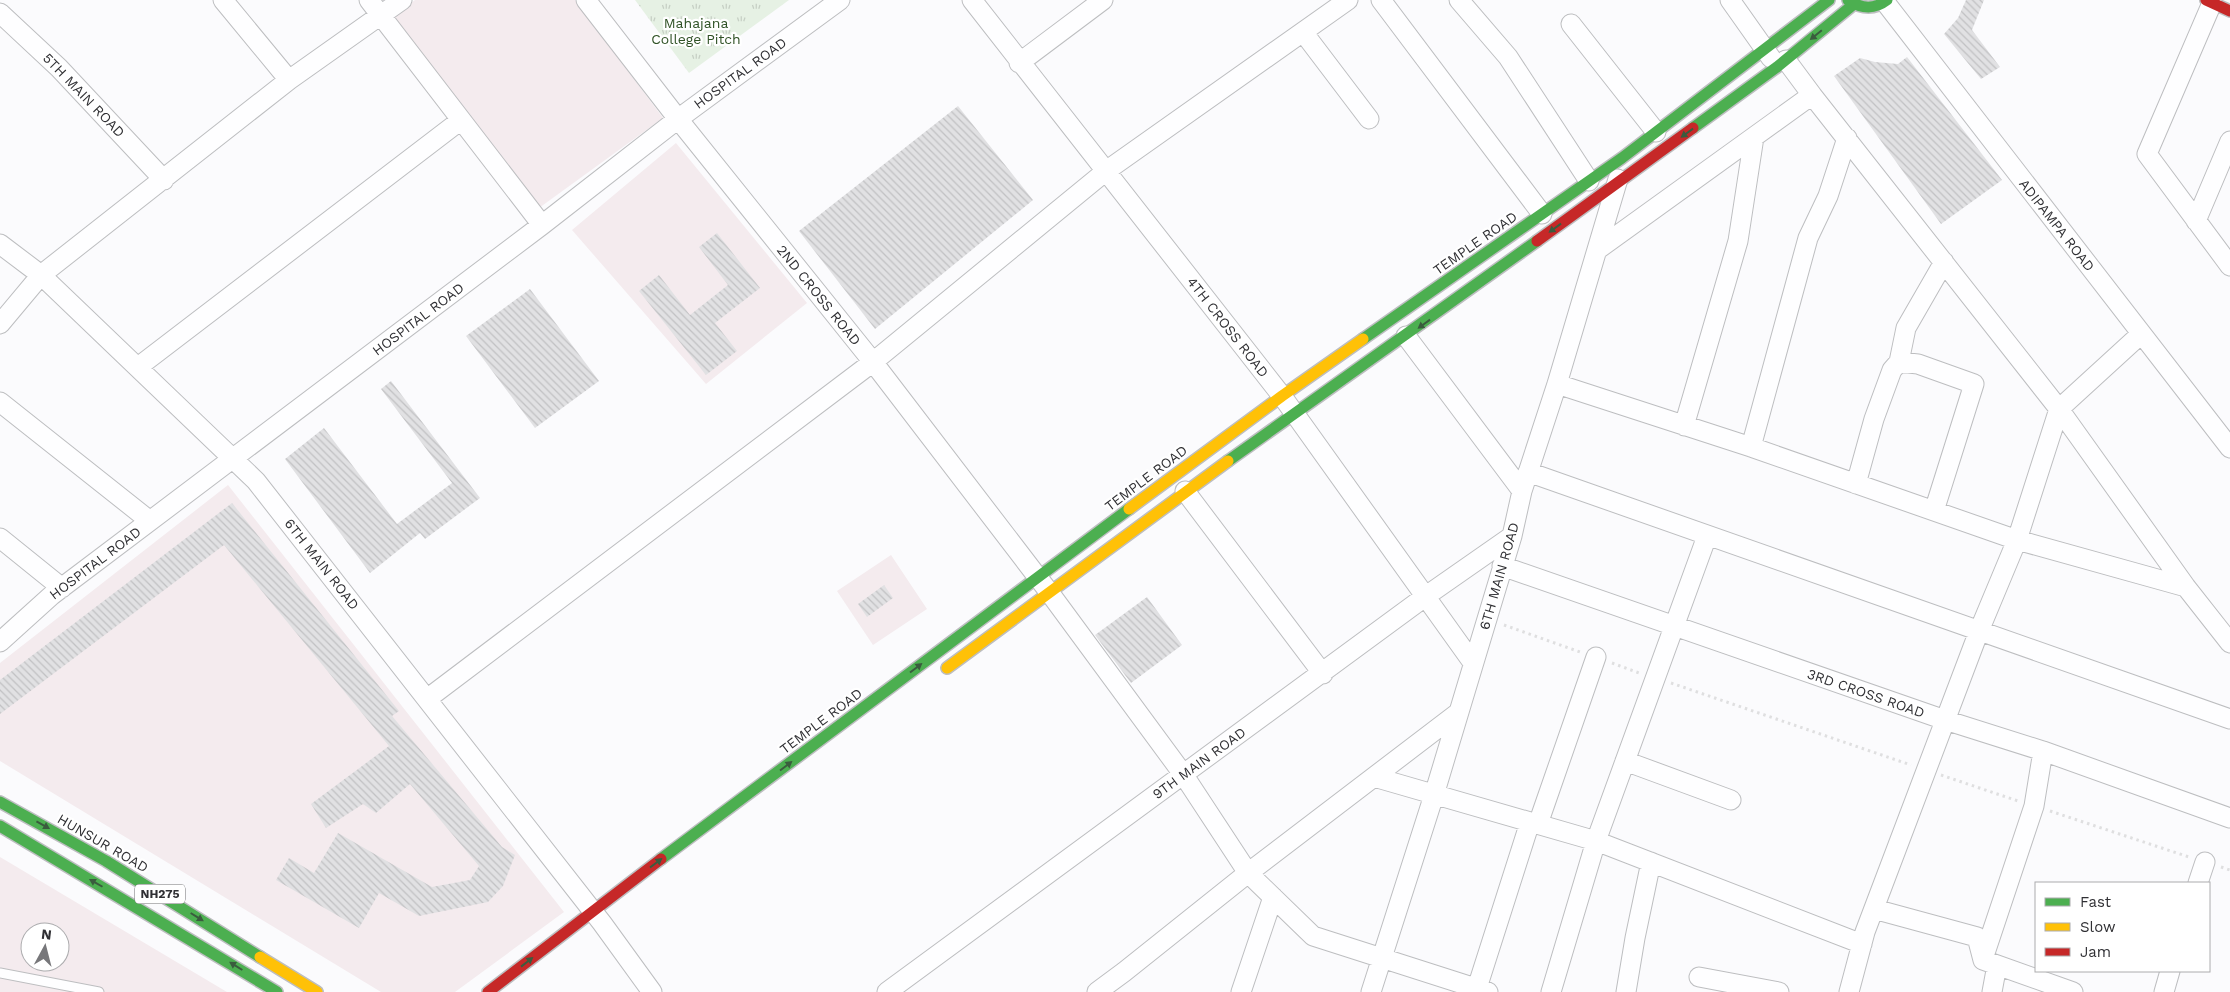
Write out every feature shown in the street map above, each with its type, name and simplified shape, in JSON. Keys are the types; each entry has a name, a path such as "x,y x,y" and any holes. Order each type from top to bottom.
{"street":[{"path":"223,0 289,80"},
{"path":"369,0 542,225"},
{"path":"0,324 42,275 289,80 402,0"},
{"name":"2ND CROSS ROAD","path":"586,0 678,119 873,362 1048,592 1183,774 1248,873 1313,936 1474,989"},
{"name":"HOSPITAL ROAD","path":"0,642 62,588 542,225 678,119 840,0"},
{"name":"4TH CROSS ROAD","path":"972,0 1019,63 1282,396 1474,663"},
{"path":"1019,63 1103,0"},
{"path":"427,699 873,362 1106,172 1348,0"},
{"path":"1381,0 1542,214"},
{"path":"1458,0 1508,57 1589,181"},
{"path":"1730,0 1765,49 1812,95 1847,138 2059,408 2186,587 2230,643"},
{"name":"TEMPLE ROAD","path":"488,992 599,921 1037,578 1282,396 1622,158 1829,0"},
{"path":"937,675 1184,491 1296,415 1781,64 1851,2 1865,8 1874,8 1886,1"},
{"name":"ADIPAMPA ROAD","path":"1886,1 2230,448"},
{"path":"2230,11 2209,1 2147,154 2230,266"},
{"name":"5TH MAIN ROAD","path":"0,13 59,68 164,180"},
{"path":"1571,24 1656,132"},
{"path":"1303,32 1369,119"},
{"path":"1597,250 1812,95"},
{"path":"138,367 461,120"},
{"path":"1684,426 1738,241 1754,137"},
{"path":"1751,447 1808,238 1828,196 1847,138"},
{"path":"2196,221 2230,141"},
{"name":"6TH MAIN ROAD","path":"1371,992 1474,663 1512,536 1522,490 1557,384 1617,184 1622,158"},
{"name":"6TH MAIN ROAD","path":"0,244 42,275 256,481 427,699 652,992"},
{"path":"1856,484 1874,419 1892,370 1899,362 1906,328 1944,262"},
{"path":"1849,992 1874,909 1979,632 2017,540 2059,408 2141,334"},
{"path":"1406,336 1522,490"},
{"path":"1899,362 1918,364 1974,384 1934,511"},
{"path":"1557,384 1751,447 2017,540 2186,587"},
{"path":"0,402 150,521"},
{"path":"1528,472 2230,719"},
{"path":"1184,491 1322,674"},
{"name":"9TH MAIN ROAD","path":"887,992 1426,596 1512,536"},
{"path":"1551,992 1596,841 1707,536"},
{"path":"0,538 62,588"},
{"name":"3RD CROSS ROAD","path":"1502,566 1945,720 2044,751 2230,818"},
{"path":"1474,989 1596,658"},
{"path":"1097,992 1248,873 1459,712"},
{"path":"1992,992 1990,962 2034,806 2044,751"},
{"path":"1625,761 1732,800"},
{"path":"1374,777 1596,841 1862,944"},
{"name":"HUNSUR ROAD","path":"0,802 106,861 317,992"},
{"path":"0,826 277,992"},
{"path":"1626,992 1635,938 1652,862"},
{"path":"2198,882 2204,862"},
{"path":"1241,992 1273,897"},
{"path":"1874,909 1977,936 1990,962 2073,992"},
{"path":"1119,992 1124,972"},
{"path":"2164,992 2170,972"},
{"path":"1699,977 1779,992"}],"lane":[{"path":"0,973 73,989 100,992"}],"path":[{"path":"1487,619 1596,658 1866,749"}],"shaded area":[{"path":"415,0 575,0 663,118 539,208 391,18"},
{"path":"676,143 807,303 706,384 572,230"},
{"path":"228,485 564,912 455,992 381,992 0,761 0,663"},
{"path":"891,555 927,609 873,645 837,591"},
{"path":"0,857 227,992 0,992"}],"green space":[{"name":"Mahajana College Pitch","path":"635,0 789,0 689,73"}],"building":[{"path":"1966,0 1984,0 1972,30 2000,67 1981,79 1944,34 1958,18"},
{"path":"1907,57 2002,180 1941,224 1834,76 1860,58 1875,62 1898,64"},
{"path":"958,106 1033,200 875,329 799,231"},
{"path":"717,233 760,288 715,323 737,351 706,375 639,291 659,275 690,315 728,285 699,247"},
{"path":"530,289 599,381 535,428 466,336"},
{"path":"391,381 480,498 425,539 420,533 370,573 285,459 324,428 397,524 452,483 381,389"},
{"path":"232,503 399,711 392,716 502,847 515,855 503,886 488,902 419,916 379,893 359,928 276,880 289,858 314,873 338,833 432,887 470,880 479,866 410,784 376,813 363,804 326,828 311,804 389,746 224,545 0,714 0,680"},
{"path":"884,585 893,598 867,617 858,604"},
{"path":"1147,597 1182,645 1131,683 1095,635"}],"traffic: fast":[{"path":"1363,339 1622,158 1829,0"},
{"path":"1848,0 1863,7 1873,7 1887,0"},
{"path":"1693,128 1777,67 1854,4"},
{"path":"1228,461 1537,241"},
{"path":"661,859 1129,509"},
{"path":"0,802 106,861 260,957"},
{"path":"0,826 277,992"}],"traffic: slow":[{"path":"1129,509 1363,339"},
{"path":"947,668 1228,461"},
{"path":"260,957 317,992"}],"traffic: jam":[{"path":"2206,0 2230,11"},
{"path":"1537,241 1693,128"},
{"path":"488,992 661,859"}]}
